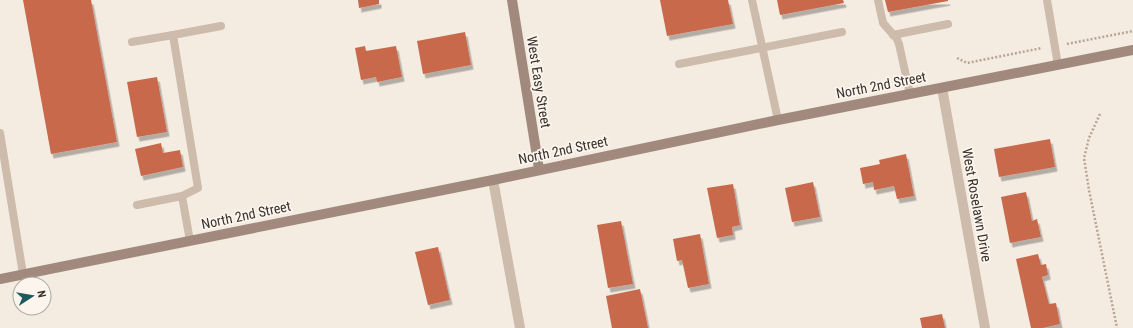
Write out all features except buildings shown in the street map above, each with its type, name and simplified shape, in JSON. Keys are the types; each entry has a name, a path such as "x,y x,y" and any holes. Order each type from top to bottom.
{"main road":[{"name":"West Easy Street","path":"512,0 540,169"},
{"name":"North 2nd Street","path":"0,278 493,180 778,120 1133,50"}],"street":[{"name":"West Roselawn Drive","path":"942,88 985,328"},
{"path":"493,180 520,328"}],"lane":[{"path":"752,0 778,120"},
{"path":"878,0 883,24 897,39 899,44 910,94"},
{"path":"1047,0 1058,65"},
{"path":"893,35 948,24"},
{"path":"132,42 221,26"},
{"path":"679,64 842,32"},
{"path":"137,206 182,196 198,188 173,35"},
{"path":"0,133 23,274"},
{"path":"182,196 190,241"}],"path":[{"path":"1100,114 1089,138 1084,158 1088,190 1117,328"}]}
